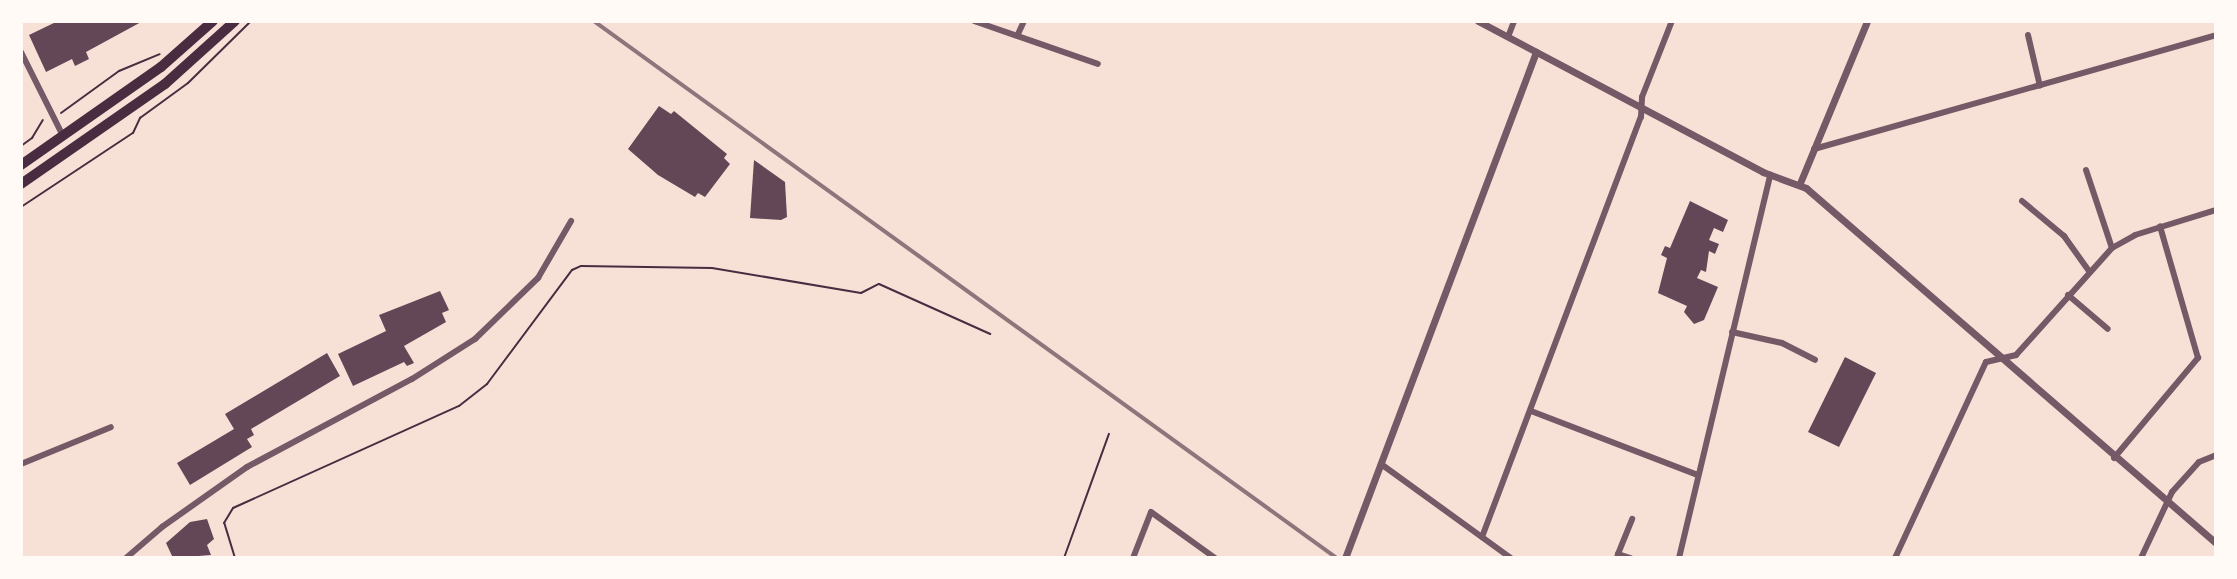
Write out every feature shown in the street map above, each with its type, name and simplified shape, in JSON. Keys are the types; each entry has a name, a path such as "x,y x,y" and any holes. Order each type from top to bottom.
{"highway":[{"path":"21,165 161,67 213,21"},
{"path":"21,184 157,90 234,21"}],"street":[{"path":"974,21 1018,34 1098,64"},
{"path":"1018,34 1024,21"},
{"path":"1478,21 1770,175 1800,183 2167,504 2216,543"},
{"path":"1508,37 1514,21"},
{"path":"1482,537 1531,411 1672,21"},
{"path":"1800,183 1867,21"},
{"path":"2028,35 2040,86"},
{"path":"1814,149 2216,35"},
{"path":"21,52 63,136"},
{"path":"1345,558 1536,52"},
{"path":"2087,170 2112,248"},
{"path":"1679,558 1770,175"},
{"path":"2022,201 2064,236 2089,271"},
{"path":"1895,558 1986,362 2016,355 2112,248 2160,226 2216,210"},
{"path":"126,558 169,521 247,467 412,379 475,340 538,278 571,221"},
{"path":"2114,458 2198,358 2160,226"},
{"path":"2068,295 2108,329"},
{"path":"1732,332 1782,343 1815,360"},
{"path":"1531,411 1698,475"},
{"path":"21,464 111,427"},
{"path":"2141,558 2167,504 2199,462 2216,455"},
{"path":"1381,464 1511,558"},
{"path":"1133,558 1151,512 1215,558"},
{"path":"1630,558 1618,556 1632,519"}],"path":[{"path":"21,207 133,133 142,117 188,83 251,21"},
{"path":"68,110 96,85 168,47"},
{"path":"21,146 37,133 42,120"},
{"path":"235,558 224,523 233,508 459,406 487,384 572,270 582,266 712,268 860,293 879,284 990,334"},
{"path":"1064,558 1110,434"}],"building":[{"path":"58,21 143,21 86,52 89,59 75,66 72,59 46,72 29,35"},
{"path":"659,106 671,114 674,111 727,154 724,158 730,164 705,197 698,193 695,197 658,175 628,149"},
{"path":"754,160 785,182 787,217 781,220 750,218"},
{"path":"1690,201 1728,220 1723,232 1714,228 1709,240 1719,244 1715,254 1709,251 1706,272 1701,270 1697,278 1718,287 1704,320 1694,324 1684,312 1687,306 1658,293 1667,258 1661,255 1665,246 1670,248"},
{"path":"440,291 449,310 442,313 446,322 404,346 414,363 407,366 404,362 353,386 338,354 386,331 379,315"},
{"path":"327,353 340,376 251,429 254,435 247,439 252,447 190,485 177,463 234,429 225,414"},
{"path":"1845,357 1876,373 1839,447 1808,432"},
{"path":"207,519 214,539 207,545 211,555 173,558 166,543 190,522"}],"railway":[{"path":"594,21 1337,558"}]}
